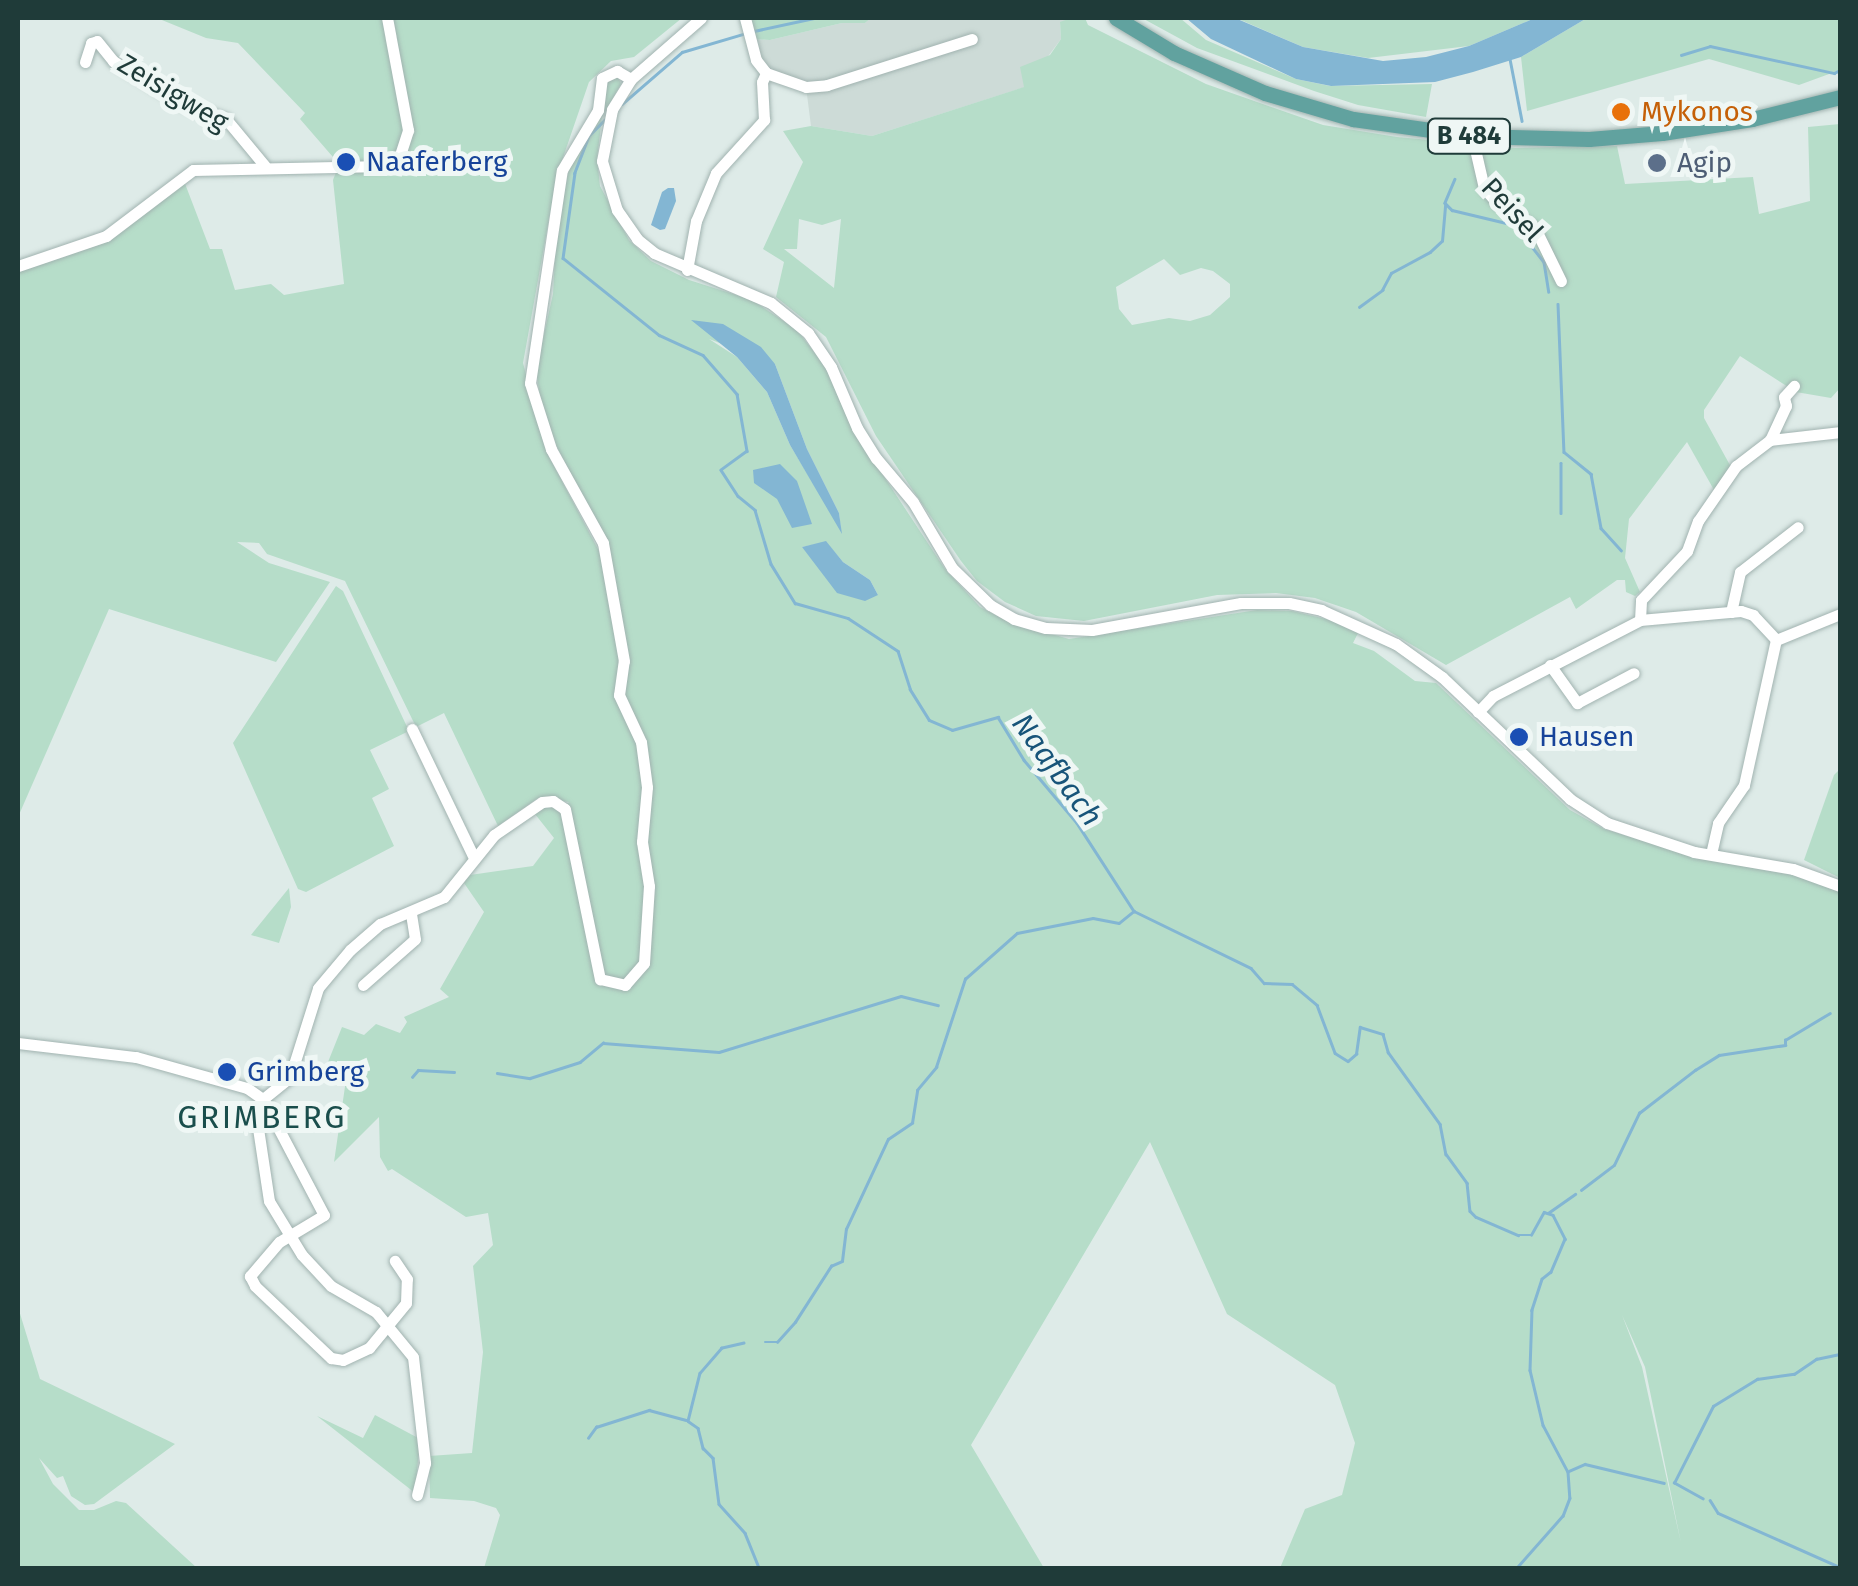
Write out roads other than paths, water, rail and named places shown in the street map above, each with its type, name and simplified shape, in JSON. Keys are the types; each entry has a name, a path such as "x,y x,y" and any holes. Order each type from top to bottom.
{"main road":[{"name":"B 484","path":"1116,18 1189,60 1264,93 1353,118 1472,136 1589,139 1662,133 1752,120 1840,97"}],"street":[{"path":"18,266 106,236 193,170 265,166 370,169 400,154 406,143 408,116 386,18"},
{"path":"701,18 632,79 612,110 604,179 617,210 638,240 687,270 771,304 819,346 858,428 913,502 952,568 969,588 1014,619 1046,628 1092,630 1241,602 1290,603 1340,616 1396,644 1442,677 1570,798 1606,823 1635,836 1793,869 1840,886"},
{"path":"746,20 750,44 766,73 806,87 873,73 972,39"},
{"name":"Zeisigweg","path":"85,62 91,43 97,41 113,61 182,103 226,119 265,166"},
{"path":"417,1496 425,1463 412,1354 376,1312 330,1286 289,1234 270,1200 264,1179 256,1115 264,1099 290,1077 318,988 335,967 380,924 450,893 472,856 542,802 562,806 571,827 600,979 625,985 636,978 644,962 649,886 642,842 647,787 641,742 619,695 624,662 603,543 551,449 530,383 562,170 598,110 602,78 617,71 632,79"},
{"path":"687,270 696,221 716,173 764,120 762,82 766,73"},
{"name":"Peisel","path":"1472,136 1484,188 1497,203 1535,228 1561,282"},
{"path":"1640,620 1641,600 1687,551 1698,521 1736,466 1770,440 1786,406 1784,397 1794,386"},
{"path":"1770,440 1840,432"},
{"path":"1731,612 1740,572 1798,527"},
{"path":"1478,712 1493,696 1640,620 1731,612 1753,615 1776,640"},
{"path":"1776,640 1840,614"},
{"path":"1710,854 1718,824 1744,784 1776,640"},
{"path":"1550,665 1581,709 1634,674"},
{"path":"412,729 472,856"},
{"path":"363,985 415,939 411,913"},
{"path":"18,1044 149,1060 248,1088 264,1099 324,1215 289,1234 250,1276 255,1286 332,1358 343,1360 370,1348 409,1296 408,1278 395,1261"}],"water":[{"path":"1186,18 1235,18 1303,47 1383,61 1426,57 1469,46 1535,18 1587,18 1521,57 1473,72 1435,82 1331,86 1296,79 1211,39"},
{"path":"674,188 676,201 665,229 660,230 651,225 662,192"},
{"path":"691,320 723,324 761,347 775,364 807,449 839,513 842,534 790,445 767,392 737,357"},
{"path":"780,464 797,481 812,524 792,528 777,499 754,483 753,470"},
{"path":"826,541 843,562 870,580 878,595 865,601 837,593 802,547"}],"waterway":[{"name":"Naafbach","path":"754,31 814,18"},
{"name":"Naafbach","path":"622,104 682,52 746,33"},
{"path":"1681,55 1710,46 1834,73 1840,70"},
{"path":"1510,59 1522,121"},
{"name":"Naafbach","path":"605,120 589,136 575,173 563,258 659,335 703,355 737,394 747,451 721,470 738,496 755,510 771,564 795,603 848,618 898,651 910,689 929,720 952,730 998,717 1024,760 1077,823 1134,911 1251,968 1264,983 1292,984 1317,1005 1335,1053 1348,1061 1356,1054 1360,1027 1383,1034 1388,1052 1440,1124 1446,1154 1467,1183 1470,1211 1476,1217 1518,1235 1531,1235 1544,1212 1553,1215 1565,1239 1551,1272 1542,1279 1532,1310 1530,1370 1543,1425 1568,1472 1570,1498 1563,1516 1517,1568"},
{"path":"1455,179 1445,203 1452,210 1515,225 1544,262 1549,292"},
{"path":"1359,307 1382,290 1391,273 1442,241 1445,205"},
{"path":"1558,304 1564,452 1591,474 1601,528 1621,550"},
{"path":"1561,463 1561,513"},
{"path":"765,1342 777,1342 795,1322 831,1266 842,1261 846,1229 888,1139 912,1123 917,1090 936,1067 965,979 1017,933 1093,918 1119,923 1134,911"},
{"path":"497,1073 530,1078 580,1062 603,1043 719,1052 901,996 938,1005"},
{"path":"1581,1190 1614,1165 1639,1113 1695,1070 1719,1055 1785,1045 1785,1040 1830,1013"},
{"path":"412,1077 418,1070 454,1072"},
{"path":"1548,1213 1575,1194"},
{"path":"744,1343 722,1348 700,1373 688,1421 698,1428 703,1448 713,1458 719,1504 745,1533 759,1568"},
{"path":"1703,1499 1674,1483 1713,1406 1757,1379 1794,1374 1816,1359 1840,1354"},
{"path":"588,1438 596,1427 649,1410 686,1420"},
{"path":"1569,1471 1585,1464 1664,1483"},
{"path":"1710,1500 1718,1513 1840,1567"}],"place":[{"name":"Mykonos","path":"1621,112"},
{"name":"Naaferberg","path":"346,162"},
{"name":"Agip","path":"1657,163"},
{"name":"Hausen","path":"1519,737"},
{"name":"Grimberg","path":"227,1072"}],"district":[{"name":"GRIMBERG","path":"262,1117"}]}
